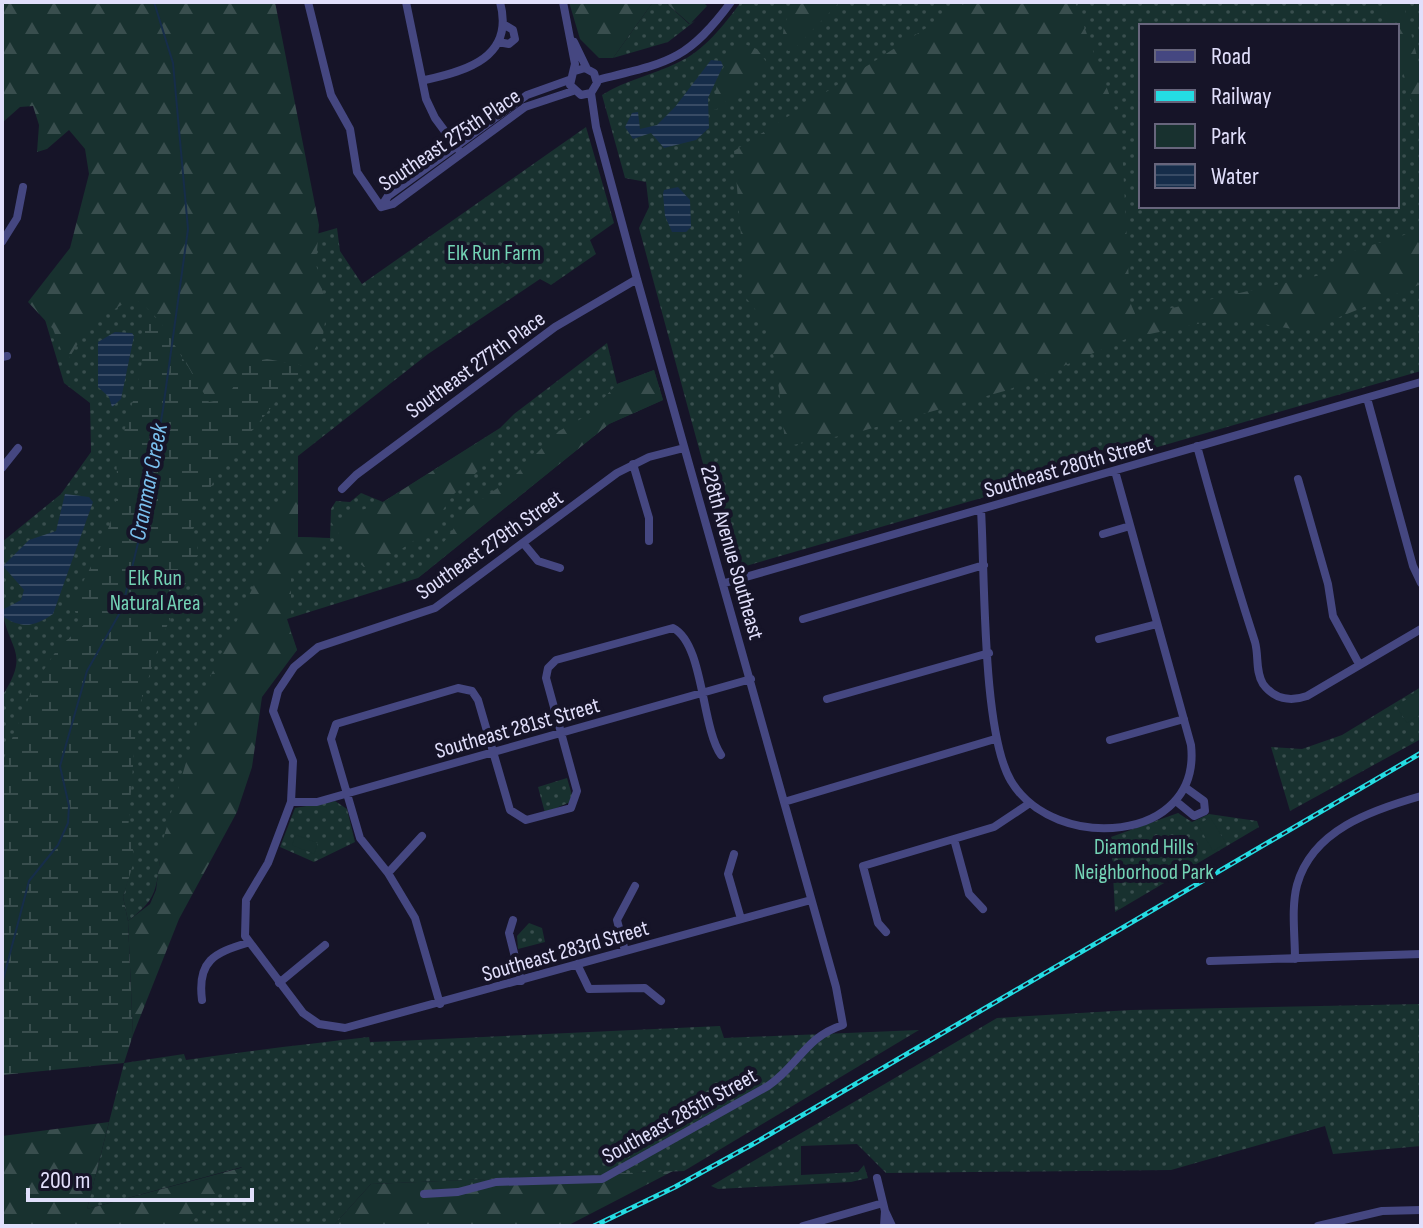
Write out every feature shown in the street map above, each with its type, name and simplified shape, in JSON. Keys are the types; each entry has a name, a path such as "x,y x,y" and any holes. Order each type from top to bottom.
{"street":[{"name":"Southeast 275th Place","path":"308,2 331,95 350,129 357,172 381,207 388,196 525,107 577,93 591,93"},
{"path":"406,2 430,108 459,150"},
{"path":"425,80 472,67 498,42 503,24 500,2"},
{"path":"563,2 572,38 575,71 569,80"},
{"path":"575,71 623,74 681,56 709,31 731,2"},
{"path":"498,42 509,44 515,39 513,30 503,24"},
{"path":"572,38 592,74 591,93"},
{"name":"Southeast 275th Place","path":"459,150 533,91 569,80"},
{"name":"228th Avenue Southeast","path":"569,80 596,127"},
{"name":"228th Avenue Southeast","path":"591,93 596,127 637,279 725,583 836,987"},
{"path":"2,242 17,218 23,187"},
{"name":"Southeast 277th Place","path":"342,489 356,475 555,327 637,279"},
{"name":"Southeast 280th Street","path":"725,583 1421,382"},
{"path":"1367,398 1413,566 1421,583"},
{"path":"1197,446 1244,617 1256,644 1258,671 1264,684 1280,697 1292,700 1307,696 1421,629"},
{"path":"2,468 18,448"},
{"name":"Southeast 279th Street","path":"291,802 293,761 273,711 278,691 294,667 318,647 435,608 633,464 684,448"},
{"path":"633,464 649,518 649,541"},
{"path":"981,510 995,739 1010,780 1027,805 1055,820 1095,829 1156,816 1177,802 1186,788 1193,759 1115,471"},
{"path":"1298,479 1328,584 1333,616 1359,664"},
{"path":"1103,534 1130,526"},
{"path":"524,544 538,561 560,568"},
{"path":"803,619 984,565"},
{"path":"1099,639 1157,624"},
{"path":"440,1004 419,927 388,873 360,838 331,739 333,729 340,722 458,688 472,691 478,700 506,803 519,818 532,820 565,811 574,804 577,791 546,678 548,668 556,660 669,628 680,632 686,640 711,737 721,755"},
{"path":"827,699 989,653"},
{"name":"Southeast 281st Street","path":"291,802 317,802 751,679"},
{"path":"1110,740 1184,719"},
{"path":"784,802 995,739"},
{"path":"1177,802 1195,816 1205,811 1204,801 1186,788"},
{"path":"1295,959 1294,904 1301,873 1318,847 1331,835 1365,815 1421,796"},
{"path":"291,802 268,863 246,900 243,922 247,943 279,983 325,945"},
{"path":"886,932 878,923 863,866 994,827 1027,805"},
{"path":"388,873 422,836"},
{"path":"954,839 969,894 983,909"},
{"path":"734,854 728,874 741,919"},
{"path":"625,951 617,920 635,886"},
{"name":"Southeast 283rd Street","path":"279,983 303,1013 328,1027 353,1027 811,900"},
{"path":"513,920 509,933 521,981"},
{"path":"202,1000 201,975 208,963 219,953 247,943"},
{"path":"1210,961 1421,954"},
{"path":"577,964 589,989 645,988 661,1001"},
{"name":"Southeast 285th Street","path":"424,1194 458,1192 511,1181 587,1182 628,1167 786,1075 811,1041 843,1025 836,987"},
{"path":"877,1178 892,1226"},
{"path":"803,1226 884,1207"},
{"path":"884,1207 884,1226"},
{"path":"1318,1226 1382,1211 1421,1210"}],"green space":[{"path":"2,2 275,2 319,225 316,264 327,309 323,335 305,366 267,359 227,398 209,403 167,331 146,307 133,298 90,324 66,363 53,329 28,302 70,248 89,174 85,149 69,130 47,149 37,152 39,125 33,106 20,107 2,123"},
{"path":"569,2 653,2 613,58 599,58 580,39"},
{"path":"653,2 665,2 689,24 695,21 668,42 613,58"},
{"path":"665,2 703,2 707,6 690,24"},
{"path":"741,2 1421,2 1421,371 732,570 639,228 649,207 646,182 625,178 602,95 687,58 713,37"},
{"path":"799,2 840,2 793,50 788,51 783,38 784,25"},
{"path":"967,2 1075,2 1121,126 1130,302 1136,316 1325,274 1340,255 1420,230 1421,284 1305,331 1226,318 1126,339 1008,390 855,433 793,445 785,439 771,346 757,312 746,298 734,151"},
{"path":"1383,2 1403,2 1421,72 1421,134 1399,58 1399,24 1389,24"},
{"path":"739,42 757,49 770,67 757,74 716,110 712,108 718,82 729,55"},
{"name":"Elk Run Natural Area","path":"586,127 614,223 590,240 596,254 551,285 540,279 428,354 298,456 298,537 330,538 331,509 336,501 350,502 361,493 383,502 500,428 607,343 617,384 654,370 663,400 609,424 418,578 287,619 297,650 276,674 160,860 153,895 128,921 123,897 131,868 2,907 2,696 11,681 17,659 2,607 2,542 61,494 91,452 90,403 64,383 43,313 337,228 340,251 362,284"},
{"path":"144,305 165,329 209,402 227,398 247,363 267,359 305,366 216,475 192,532 197,541 198,555 160,642 137,714 128,830 135,858 123,897 128,921 133,1035 124,1063 2,1075 2,763 34,685 58,648 87,622 87,617 76,614 72,604 114,511 118,492 117,460 142,362"},
{"path":"654,370 663,400 609,424 418,578 467,510 514,476 559,431 588,415 617,384"},
{"path":"496,431 480,469 452,496 430,530 376,566 364,567 358,562 331,522 383,502"},
{"path":"298,478 298,537 323,538 291,574 291,617 286,619 297,650 262,697 252,767 237,812 179,919 133,1035 128,921 150,904 156,890 162,843 196,729 200,698 263,566 275,509"},
{"path":"1421,687 1421,739 1290,811 1271,747 1302,749 1342,735"},
{"path":"1421,690 1421,714 1407,723 1396,706"},
{"path":"567,778 572,795 570,802 545,813 538,787"},
{"path":"335,801 347,809 355,842 314,862 280,847 295,808"},
{"name":"Diamond Hills Neighborhood Park","path":"1178,813 1192,822 1209,814 1257,821 1259,827 1115,912 1111,837"},
{"path":"1210,817 1226,843 1213,851 1198,825"},
{"path":"296,835 318,843 314,854 292,845"},
{"path":"529,923 542,928 545,942 518,949 517,936"},
{"path":"1421,1004 1421,1146 1333,1154 1325,1126 1171,1170 886,1173 857,1144 801,1146 801,1175 858,1172 864,1165 868,1178 851,1182 718,1189 711,1186 997,1018 1131,1010"},
{"path":"720,1026 724,1038 919,1030 684,1171 371,1184 333,1226 187,1226 242,1167 87,1209 124,1063 184,1054 186,1060 369,1037 370,1042"},
{"path":"109,1122 87,1209 244,1167 187,1226 2,1226 2,1136"},
{"path":"673,1171 567,1226 333,1226 371,1184"}],"water":[{"path":"711,60 721,61 723,66 708,98 709,128 696,140 664,148 651,133 633,139 625,127 632,113 638,112 640,129 657,125"},
{"path":"678,187 690,200 691,227 686,232 672,232 665,216 664,190"},
{"path":"115,332 132,333 134,336 121,399 112,407 109,397 98,387 98,342"},
{"path":"65,494 89,497 93,502 53,614 34,624 16,623 2,616 2,610 21,600 24,590 3,566 29,540 56,531"}],"waterway":[{"name":"Cranmar Creek","path":"2,984 29,881 58,845 68,823 69,806 60,766 87,671 122,609 146,510 163,409 188,229 173,63 154,2"}],"railway":[{"path":"594,1226 675,1187 753,1144 1421,753"}],"park label":[{"name":"Elk Run Farm","path":"494,252"}]}
